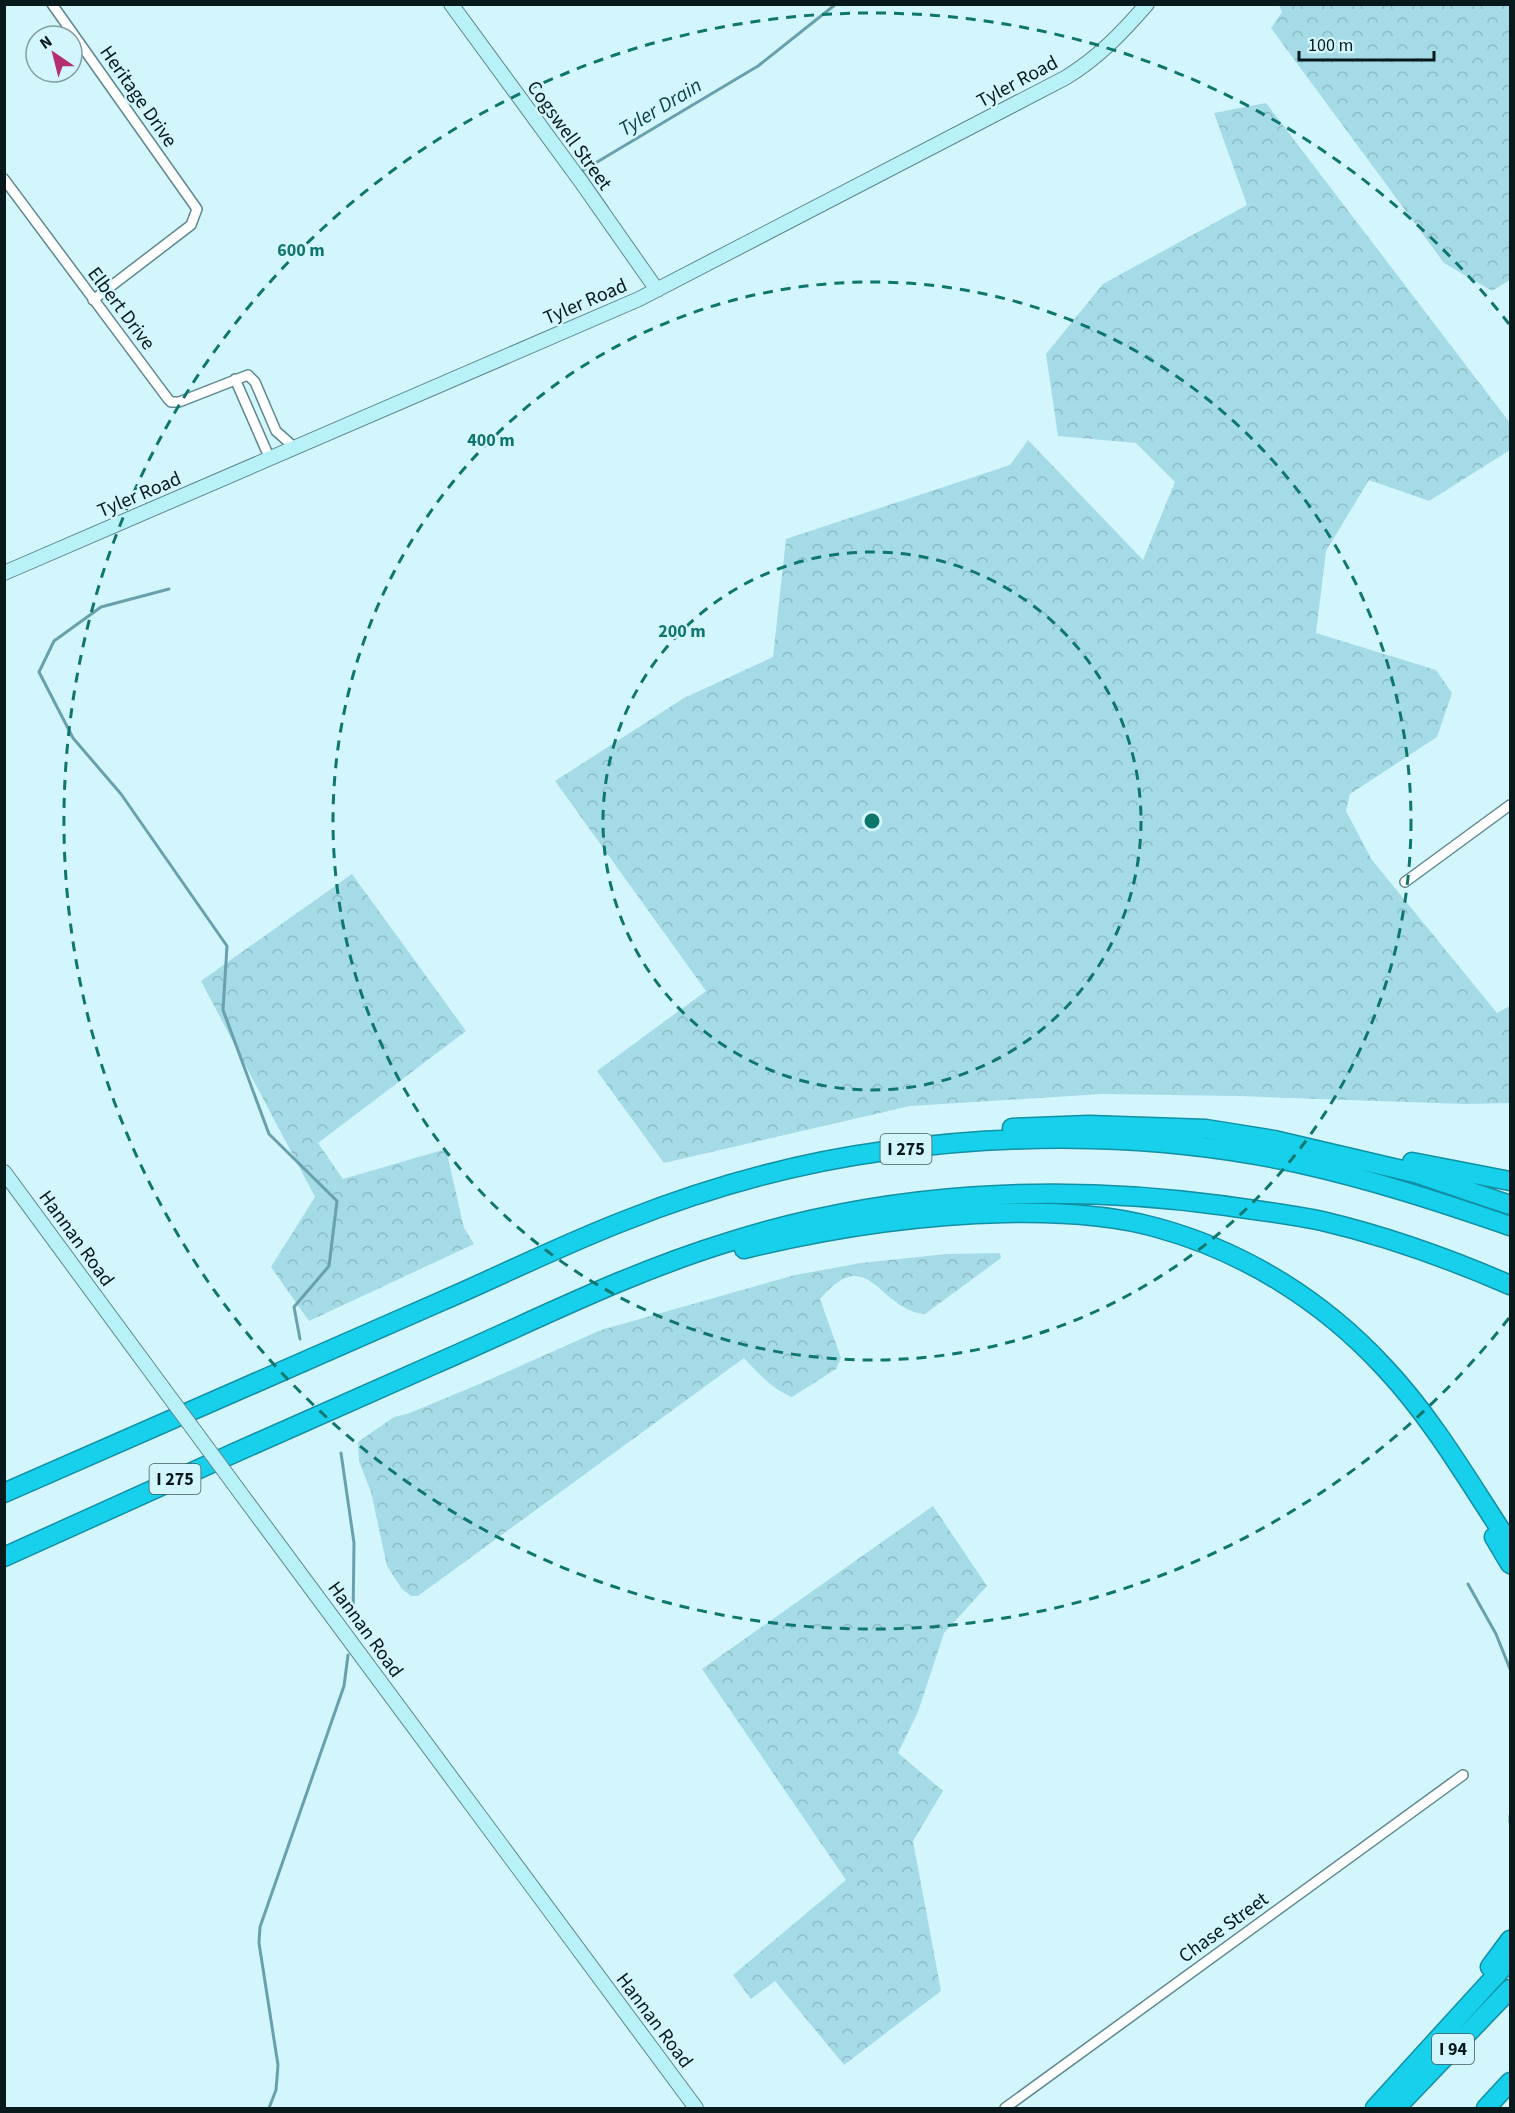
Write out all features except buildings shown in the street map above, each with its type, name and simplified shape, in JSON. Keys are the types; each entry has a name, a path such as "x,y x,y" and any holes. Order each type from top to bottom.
{"highway":[{"path":"884,1151 937,1136 973,1131 1089,1125 1206,1129 1274,1140 1415,1173 1510,1205"},
{"name":"I 275","path":"4,1493 624,1221 731,1184 789,1169 884,1151 994,1140 1048,1139 1127,1141 1189,1146 1294,1162 1355,1177 1428,1198 1510,1226"},
{"path":"1274,1140 1307,1141 1510,1181"},
{"name":"I 275","path":"4,1557 603,1288 665,1263 767,1230 849,1212 955,1198 1035,1193 1087,1194 1201,1203 1275,1212 1373,1235 1460,1264 1510,1285"},
{"path":"665,1263 709,1258 818,1232 880,1221 920,1218 1036,1213 1120,1220 1156,1227 1196,1239 1261,1269 1326,1312 1356,1339 1424,1413 1510,1544"},
{"path":"1403,1389 1510,1564"},
{"path":"1432,2046 1451,2016 1510,1940"},
{"path":"1375,2109 1510,1960"},
{"name":"I 94","path":"1396,2109 1510,1989"},
{"path":"1486,2109 1510,2082"},
{"path":"1499,2109 1510,2097"}],"street":[{"name":"Heritage Drive","path":"52,4 197,209 191,225 93,300"},
{"name":"Cogswell Street","path":"451,4 657,290"},
{"name":"Tyler Road","path":"4,573 657,290 1065,78 1097,57 1147,4"},
{"name":"Elbert Drive","path":"4,179 171,402 179,402 239,377"},
{"path":"270,459 239,377 250,376 255,382 276,431 294,448"},
{"path":"1405,882 1510,806"},
{"name":"Hannan Road","path":"4,1172 696,2109"},
{"name":"Chase Street","path":"1005,2109 1463,1774"}],"green space":[{"path":"1279,5 1510,5 1510,280 1492,291 1444,263 1271,28 1282,12"},
{"path":"1266,103 1510,423 1510,450 1429,501 1369,480 1326,551 1316,633 1436,670 1452,693 1437,737 1350,794 1346,811 1372,860 1497,1013 1510,1006 1510,1103 1464,1104 1102,1094 910,1106 664,1163 597,1071 706,991 555,781 684,698 773,657 786,539 1010,465 1028,440 1143,560 1175,482 1136,443 1058,436 1046,354 1103,284 1247,205 1214,113"},
{"path":"352,874 466,1031 318,1143 343,1179 446,1149 464,1228 474,1244 309,1321 271,1267 315,1197 201,981"},
{"path":"1000,1253 1001,1258 925,1314 909,1310 862,1277 850,1276 837,1283 820,1299 841,1358 836,1369 792,1397 772,1385 744,1358 418,1596 411,1596 402,1589 387,1566 371,1492 359,1461 358,1442 394,1417 407,1414 482,1383 601,1330 795,1275 861,1263 946,1254"},
{"path":"933,1506 987,1586 944,1633 918,1712 898,1753 943,1791 913,1841 941,1991 844,2065 775,1981 751,1999 733,1975 846,1880 702,1669"}],"waterway":[{"name":"Tyler Drain","path":"607,207 582,171 758,66 836,4"},
{"path":"169,589 101,607 54,641 39,672 73,738 121,794 227,946 223,1010 269,1134 337,1201 329,1266 294,1307 300,1339"},
{"path":"341,1453 354,1543 353,1621"},
{"path":"1468,1584 1496,1634 1510,1669"},
{"path":"269,2108 276,2090 278,2065 259,1943 260,1927 344,1686 348,1655"},
{"path":"1510,1816 1510,1822"}]}
